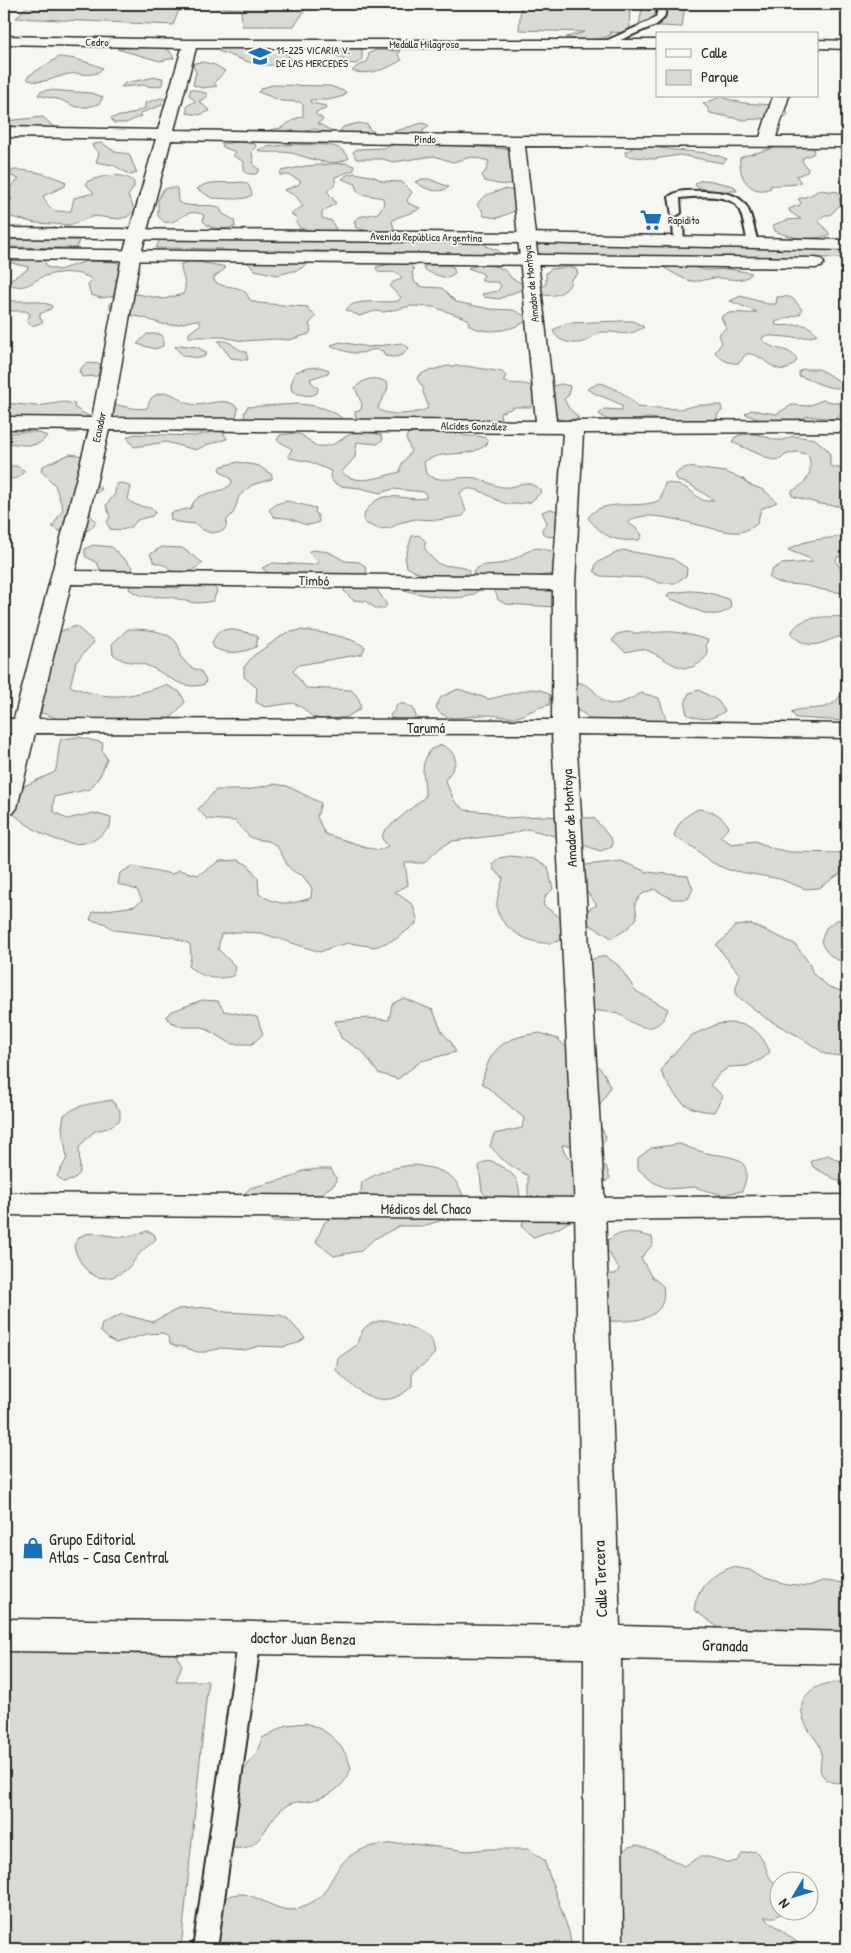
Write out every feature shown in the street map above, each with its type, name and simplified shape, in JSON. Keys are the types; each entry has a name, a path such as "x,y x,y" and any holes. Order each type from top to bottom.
{"street":[{"name":"Cedro","path":"4,40 190,44"},
{"name":"Medalla Milagrosa","path":"190,44 656,44"},
{"name":"Ecuador","path":"4,808 14,726 63,577 101,422 131,256 190,44"},
{"path":"818,44 847,45"},
{"path":"766,142 780,98"},
{"name":"Pindo","path":"4,132 516,141 847,142"},
{"name":"Amador de Montoya","path":"516,141 546,427"},
{"name":"Avenida República Argentina","path":"4,233 526,238 847,245"},
{"name":"Avenida República Argentina","path":"4,254 827,263"},
{"name":"Alcides González","path":"4,423 101,422 546,427 847,426"},
{"name":"Amador de Montoya","path":"573,427 564,584 564,727 590,1209"},
{"name":"Timbó","path":"63,577 564,584"},
{"name":"Tarumá","path":"14,726 564,727 847,731"},
{"name":"Médicos del Chaco","path":"4,1204 590,1209 847,1206"},
{"name":"Calle Tercera","path":"590,1209 602,1642 603,1949"},
{"name":"doctor Juan Benza","path":"4,1635 602,1642"},
{"name":"Granada","path":"602,1642 847,1648"}],"lane":[{"path":"603,44 653,24 660,18 663,4"},
{"path":"679,241 674,197 678,194 719,194 734,199 744,207 752,243"},
{"path":"205,1949 250,1637"}],"green space":[{"path":"29,4 304,4 306,9 294,26 242,26 241,9 181,5 173,25 16,18"},
{"path":"521,4 629,4 630,33 609,32 612,34 607,37 596,40 583,40 566,37 585,32 519,30"},
{"path":"643,4 685,4 682,27 639,25"},
{"path":"155,45 169,50 174,58 160,61 117,49"},
{"path":"227,45 250,49 283,51 292,59 272,65 255,64 218,51 218,47"},
{"path":"327,48 362,49 362,60 356,64 347,63 342,58 322,50"},
{"path":"376,50 400,51 398,55 402,60 378,71 365,73 352,71 367,62 369,53"},
{"path":"59,57 71,58 103,68 91,74 69,74 39,82 28,80 28,76"},
{"path":"203,62 215,65 225,71 214,83 217,86 202,88 193,85 196,72 193,66 194,63"},
{"path":"156,77 163,78 162,85 153,87 144,85 121,87 125,83"},
{"path":"273,85 330,86 346,92 344,96 328,100 310,100 311,103 327,106 326,109 316,112 316,115 323,120 317,123 332,131 331,133 315,129 305,132 269,133 264,131 281,128 303,116 303,105 300,102 282,101 258,92 262,88"},
{"path":"191,89 206,93 207,97 199,101 210,111 199,115 187,113 187,106 195,101 189,95"},
{"path":"48,90 91,93 103,97 99,104 76,107 61,100 38,95 40,92"},
{"path":"161,98 169,100 165,104 141,113 141,116 126,123 114,123 111,118 131,114 145,108 145,103"},
{"path":"718,98 724,98 743,103 774,105 786,109 788,114 785,117 744,120 710,113 703,104"},
{"path":"43,117 55,128 4,132 5,121"},
{"path":"359,123 368,125 369,129 376,133 357,136 340,131 343,127"},
{"path":"422,123 429,127 423,130 423,135 402,139 389,133"},
{"path":"238,142 255,144 256,146 252,152 254,166 260,170 256,174 244,172 244,162 232,155 236,152 223,147 222,144"},
{"path":"401,142 511,149 517,181 497,184 485,181 482,175 486,171 489,161 472,157 453,162 434,156 393,162 383,159 356,159 353,152 357,149 384,148"},
{"path":"102,143 115,152 129,154 137,173 131,175 113,165 96,162 99,153 92,146 93,144"},
{"path":"296,144 332,146 345,152 349,158 342,161 328,162 291,153 262,152 258,150 266,147"},
{"path":"650,145 660,148 708,153 727,159 722,163 680,155 654,159 626,156 625,152 632,149 631,147"},
{"path":"809,145 814,150 813,154 802,158 803,163 808,169 807,172 796,176 800,183 774,185 770,186 771,188 757,190 751,187 743,178 740,158 744,156 774,148"},
{"path":"346,163 354,166 354,170 335,177 335,185 327,191 336,203 322,212 322,218 332,221 336,230 331,234 300,228 296,222 297,218 291,214 303,206 296,196 284,190 298,185 301,181 289,175 280,175 281,171 306,166"},
{"path":"13,170 40,173 66,182 65,186 43,196 48,205 56,211 71,211 74,198 94,193 86,184 88,181 106,176 124,176 134,182 134,187 128,196 135,210 127,217 119,219 94,216 70,225 36,223 11,217 4,219 4,202 12,199 6,190 19,179 9,175"},
{"path":"355,173 375,177 382,181 402,182 412,192 407,200 408,203 420,208 392,221 394,229 385,233 376,233 356,228 354,221 359,217 378,213 384,204 383,198 361,194 356,189 356,184 342,179 347,175"},
{"path":"429,179 449,187 441,191 432,190 415,182"},
{"path":"707,180 734,186 737,191 714,191 697,187 695,184 699,181"},
{"path":"242,182 248,185 252,195 246,198 212,198 197,189 212,183"},
{"path":"177,188 178,202 183,204 219,207 223,214 234,220 235,227 214,228 203,221 204,215 197,213 187,214 174,221 164,222 158,216 158,200 163,190"},
{"path":"505,189 515,191 517,210 498,218 484,216 482,210 477,205 479,201 489,194"},
{"path":"819,190 838,192 842,196 839,199 841,204 830,215 825,215 818,220 829,235 802,238 788,236 775,231 773,225 787,220 801,219 790,212 789,209 800,205 801,202 798,199"},
{"path":"4,239 79,240 76,248 4,247"},
{"path":"160,239 286,239 293,241 438,243 440,241 470,239 486,244 486,246 504,255 464,256 449,253 314,251 307,261 308,264 298,270 277,275 255,270 248,263 224,253 223,249 156,248"},
{"path":"545,243 837,249 847,250 847,258 547,256 536,252 535,247"},
{"path":"12,256 43,257 47,267 59,270 87,261 117,262 122,268 122,272 115,280 118,287 116,296 101,298 91,295 88,285 92,279 75,273 57,273 45,276 26,286 11,285 8,281 27,270 28,267 11,263 8,259"},
{"path":"192,261 226,268 214,277 214,281 221,285 243,290 250,300 258,303 308,307 308,310 316,316 309,324 311,330 309,334 289,340 243,341 222,337 189,337 189,333 201,324 198,320 174,325 165,324 140,317 118,314 110,309 110,303 116,299 137,294 164,299 183,294 185,283 181,264"},
{"path":"400,262 409,264 414,269 412,273 415,283 423,287 442,288 456,302 490,309 513,310 527,317 525,322 504,330 489,331 475,328 469,325 468,319 434,307 411,306 384,312 375,311 360,316 346,310 350,306 362,302 398,301 401,297 390,287 393,282 402,279 395,272 378,272 376,267"},
{"path":"674,262 706,270 728,269 752,273 748,277 739,280 715,278 693,281 682,278 661,266"},
{"path":"428,265 449,265 453,267 455,273 447,278 427,271 423,267"},
{"path":"478,265 502,269 525,288 499,299 484,297 482,294 498,291 501,286 498,282 485,282 481,279 484,276 482,273 468,268"},
{"path":"570,267 576,269 578,274 571,279 568,288 555,295 549,296 540,293 539,289 546,284 546,273 551,269"},
{"path":"741,296 768,304 776,304 777,297 790,297 802,310 800,314 775,322 776,325 804,325 813,330 817,335 798,338 764,336 762,338 770,346 791,353 794,356 797,361 788,369 776,368 752,354 746,354 739,363 729,362 715,352 722,343 719,334 726,328 721,317 730,313 757,312 730,301"},
{"path":"4,301 36,301 51,305 52,308 40,314 43,322 32,326 27,322 30,314 26,311 4,311"},
{"path":"633,321 644,327 627,334 601,332 586,341 577,343 562,340 553,330 567,323"},
{"path":"147,334 163,336 163,346 155,349 137,344"},
{"path":"218,341 226,341 246,352 248,360 231,358"},
{"path":"340,342 369,347 402,343 409,348 402,355 389,357 385,356 383,351 372,350 352,353 331,345"},
{"path":"180,345 197,347 206,352 206,355 201,358 183,356 175,347"},
{"path":"86,363 101,364 98,376 82,377 79,371"},
{"path":"448,366 466,366 502,372 506,376 503,381 529,385 539,391 540,403 531,407 515,407 500,413 501,419 484,423 445,420 421,429 362,422 355,416 355,412 361,410 362,404 355,388 371,379 380,379 388,384 387,391 378,409 383,412 402,414 427,409 428,405 423,392 424,389 417,379 418,376 427,371"},
{"path":"320,367 329,370 328,373 310,379 318,388 317,393 305,395 292,391 291,385 295,372"},
{"path":"802,369 819,369 841,382 842,385 838,388 828,387 799,376 799,372"},
{"path":"599,383 620,392 635,403 637,407 679,409 699,405 721,405 722,411 718,414 717,418 720,421 703,424 691,420 647,418 633,422 612,423 599,414 604,409 622,410 622,406 587,389"},
{"path":"561,384 570,386 569,395 564,399 568,407 579,418 565,421 557,418 549,387"},
{"path":"166,393 193,405 220,402 232,404 238,408 235,422 201,433 190,433 106,419 108,404 137,409 147,408 153,397"},
{"path":"823,400 847,405 847,414 835,419 808,416 795,422 764,422 745,414 751,410 776,414 792,405 808,406"},
{"path":"64,402 75,404 74,407 94,420 84,430 72,433 60,430 48,423 9,425 4,423 4,403 37,406"},
{"path":"311,405 331,411 346,423 246,421 244,414 247,407"},
{"path":"450,430 467,436 482,437 488,440 487,444 472,452 432,458 424,462 426,474 439,479 476,478 502,487 525,483 535,486 542,491 531,502 507,504 477,490 465,490 460,493 466,511 463,516 438,520 415,519 399,523 391,528 379,529 364,521 366,511 375,501 389,497 415,499 427,497 424,492 393,489 380,493 340,486 334,483 330,477 331,471 310,462 290,458 288,456 292,449 277,440 280,435 300,434 316,446 324,446 335,444 346,436 357,432 381,435 383,440 377,444 357,442 355,457 342,472 354,479 362,480 400,472 402,463 411,451 406,438 408,433 427,434"},
{"path":"217,431 223,432 227,439 196,450 166,442 134,447 127,437 135,434 195,436"},
{"path":"36,432 47,436 43,441 33,445 4,443 4,434"},
{"path":"743,434 756,434 776,440 783,440 793,436 815,439 828,450 830,466 847,470 847,507 820,504 792,496 792,491 802,485 808,477 810,468 809,457 806,454 796,452 785,455 781,459 772,460 732,442 735,437"},
{"path":"70,454 92,457 84,476 102,489 90,497 90,515 96,521 94,525 80,534 71,535 52,527 63,509 55,485 41,471 43,466"},
{"path":"238,462 259,466 272,475 272,479 252,485 239,496 234,512 227,520 223,531 211,533 203,530 196,524 171,520 170,513 191,508 198,498 221,490 232,483 231,479 219,470 222,466"},
{"path":"4,466 16,466 25,471 18,478 4,480"},
{"path":"687,467 725,472 743,479 748,484 764,490 777,502 761,509 757,524 740,532 729,532 665,517 650,516 637,517 628,523 642,535 639,540 623,540 605,534 588,518 594,511 602,507 651,503 660,500 665,483 688,489 703,500 714,500 689,484 678,481 675,475"},
{"path":"122,483 131,487 128,499 131,502 155,510 155,513 152,516 137,520 132,526 125,529 110,529 107,523 110,516 106,505 115,494 116,484"},
{"path":"287,501 316,508 315,512 319,522 307,525 289,518 274,517 269,510 276,504"},
{"path":"550,509 558,511 560,520 556,524 561,533 552,537 543,534 542,529 547,523 542,512"},
{"path":"419,535 426,542 424,547 436,562 442,565 463,567 470,571 467,574 436,576 413,571 407,567 405,558 412,536"},
{"path":"847,536 847,555 837,557 836,561 843,573 847,574 847,593 778,582 769,577 773,569 782,564 812,562 811,559 788,550 795,546 817,540"},
{"path":"93,545 112,547 133,568 131,571 121,575 102,573 97,563 85,556 85,549"},
{"path":"162,547 182,548 203,563 191,571 183,573 171,571 167,566 154,562 150,554"},
{"path":"537,548 557,552 555,574 525,578 556,588 555,607 506,604 498,600 495,592 489,586 474,576 473,572 480,566 507,562"},
{"path":"312,550 329,552 345,561 359,562 365,566 367,572 361,576 271,575 262,568 273,563 313,565 319,562 308,552"},
{"path":"622,550 673,559 687,568 686,576 675,583 660,583 648,578 600,576 594,571 596,563"},
{"path":"150,580 166,587 177,588 204,582 213,586 217,591 213,601 197,603 168,597 146,597 129,589 130,583"},
{"path":"410,581 479,589 474,594 466,597 443,597 418,594 401,589"},
{"path":"365,582 376,588 387,605 383,609 377,609 365,601 353,600 344,591 346,586"},
{"path":"705,592 725,598 730,600 731,608 718,614 700,612 667,597 669,593"},
{"path":"847,616 847,635 812,645 806,644 791,634 795,627 807,620"},
{"path":"76,626 94,642 76,662 70,686 96,694 118,696 140,693 166,685 180,692 185,702 172,717 160,724 62,720 39,712 49,635"},
{"path":"128,629 153,631 169,636 175,641 179,647 180,656 190,667 201,671 206,680 205,684 189,686 182,684 148,666 117,657 113,654 112,644"},
{"path":"229,629 254,634 258,637 256,647 246,651 235,652 224,652 214,648 212,642 219,631"},
{"path":"301,630 343,637 365,647 362,654 299,665 293,671 306,688 351,690 358,698 360,709 347,717 326,720 312,717 303,708 293,703 265,707 256,702 257,688 244,677 244,667 253,656 286,633"},
{"path":"627,632 674,632 695,636 708,640 706,645 708,654 699,663 683,668 641,649 626,652 612,641 617,634"},
{"path":"573,681 590,687 602,700 608,703 620,703 642,693 659,698 666,719 672,722 665,736 592,721 583,713 558,701"},
{"path":"847,685 847,721 796,718 791,712 830,705 837,700"},
{"path":"458,689 489,699 531,689 541,690 550,695 549,705 514,717 483,715 448,717 442,714 436,707 441,697"},
{"path":"699,690 718,701 725,711 707,718 697,718 687,714 686,703 689,693"},
{"path":"397,704 405,704 413,708 417,719 404,722 393,719 390,715 395,710"},
{"path":"79,737 103,743 102,750 107,759 100,776 90,789 54,797 53,811 67,819 94,813 111,818 110,827 96,839 83,843 72,843 48,837 9,810 22,787 55,772 61,739"},
{"path":"442,745 455,757 454,766 445,780 455,802 465,810 489,812 506,818 541,816 594,818 612,840 612,847 600,851 570,840 528,829 509,834 453,841 441,847 424,863 405,863 408,885 395,892 413,905 418,922 396,939 375,947 349,943 320,952 261,933 237,932 221,934 218,949 236,967 234,976 227,977 210,978 189,967 191,957 190,944 172,937 114,930 104,923 90,920 93,912 135,906 142,900 137,890 118,884 120,873 133,866 172,874 179,870 198,875 220,861 238,860 248,865 258,878 259,894 266,898 272,901 290,903 311,898 312,888 302,875 291,870 275,845 252,838 235,821 207,819 198,809 216,790 247,790 274,784 287,786 321,803 317,817 325,834 379,850 388,846 382,839 384,831 425,797 424,762 431,749"},
{"path":"698,809 708,810 723,819 729,827 720,837 732,844 755,841 775,849 791,852 847,853 847,869 819,888 805,889 780,879 729,870 708,860 696,849 674,836 683,820"},
{"path":"511,856 533,859 548,867 553,889 546,895 543,905 561,918 569,930 566,938 551,943 536,942 513,931 502,920 498,913 497,904 503,878 494,870 492,864 499,858"},
{"path":"621,861 647,872 688,876 693,889 688,899 672,899 654,889 642,894 635,903 637,918 627,929 612,938 575,916 597,905 573,874 577,866"},
{"path":"836,920 847,920 847,964 831,956 821,941 826,928"},
{"path":"751,924 795,944 809,963 813,974 829,987 847,993 847,1057 825,1054 800,1037 767,1019 736,995 736,987 740,975 716,945 735,926"},
{"path":"605,956 618,965 636,991 668,1009 660,1023 656,1026 646,1027 633,1023 618,1014 590,1010 586,961"},
{"path":"403,998 433,1010 442,1032 451,1042 456,1052 421,1061 398,1079 378,1073 363,1052 341,1038 335,1021 368,1018 389,1020 392,1004"},
{"path":"202,1000 218,1001 224,1011 257,1017 263,1034 252,1044 232,1044 203,1027 183,1027 171,1022 166,1017 170,1012"},
{"path":"718,1024 744,1025 755,1030 763,1039 770,1052 762,1059 747,1066 729,1067 719,1074 710,1085 723,1096 714,1112 694,1109 676,1096 661,1072 666,1062 692,1035"},
{"path":"540,1033 558,1039 574,1055 595,1063 604,1073 610,1087 597,1112 597,1121 606,1139 599,1147 562,1145 564,1152 573,1163 606,1166 610,1178 588,1195 574,1219 557,1229 533,1237 522,1227 528,1194 528,1176 505,1162 490,1146 494,1134 522,1128 524,1118 482,1083 489,1061 500,1046 517,1037"},
{"path":"111,1100 120,1110 120,1120 108,1128 95,1131 86,1139 79,1148 80,1173 73,1180 63,1182 57,1176 67,1158 62,1127 64,1115 82,1106"},
{"path":"680,1144 741,1162 745,1166 746,1173 742,1191 722,1195 694,1187 668,1189 653,1182 638,1169 638,1158 651,1148"},
{"path":"828,1155 847,1165 847,1203 840,1182 813,1167 811,1161"},
{"path":"492,1161 513,1175 518,1184 520,1198 490,1200 482,1191 479,1166 485,1162"},
{"path":"415,1165 432,1168 447,1174 457,1184 464,1200 450,1218 423,1226 400,1226 374,1239 361,1251 334,1256 316,1242 324,1223 361,1192 362,1182 387,1170"},
{"path":"331,1169 336,1178 335,1184 326,1190 299,1221 273,1221 243,1195 250,1188 293,1177 302,1171"},
{"path":"147,1231 154,1234 156,1239 141,1252 126,1270 108,1278 93,1275 87,1270 77,1256 74,1247 82,1235 95,1233 124,1237"},
{"path":"630,1232 652,1237 653,1244 641,1258 651,1276 663,1286 661,1306 648,1317 630,1321 610,1321 604,1315 607,1274 616,1274 619,1269 603,1243 615,1235"},
{"path":"210,1307 225,1312 280,1315 288,1319 305,1338 298,1343 283,1347 259,1346 245,1350 221,1348 197,1352 175,1346 170,1343 168,1337 163,1333 147,1334 116,1343 100,1331 102,1324 122,1314 152,1322 178,1309"},
{"path":"386,1320 411,1328 429,1337 435,1353 426,1363 412,1372 412,1386 402,1394 391,1399 381,1399 362,1393 336,1370 338,1358 357,1345 361,1333 367,1326"},
{"path":"733,1567 750,1570 764,1579 788,1585 808,1587 824,1581 842,1583 847,1586 847,1648 723,1631 694,1610 698,1594 706,1582 717,1574"},
{"path":"18,1646 138,1654 156,1650 174,1652 182,1665 176,1681 208,1681 181,1949 4,1949 4,1651"},
{"path":"828,1683 847,1683 847,1781 837,1783 828,1781 821,1773 821,1750 807,1727 802,1709 803,1701 812,1690"},
{"path":"305,1723 328,1734 340,1745 351,1768 345,1781 329,1794 315,1800 289,1804 279,1812 258,1840 243,1848 233,1848 226,1841 240,1775 256,1754 262,1738 287,1725"},
{"path":"406,1843 468,1851 528,1849 544,1860 569,1932 572,1949 204,1949 198,1933 221,1902 230,1896 247,1895 282,1909 292,1910 313,1902 318,1898 344,1861 359,1850 377,1845"},
{"path":"638,1845 657,1852 684,1866 700,1857 709,1857 729,1863 737,1861 742,1854 755,1851 763,1860 768,1874 768,1917 764,1917 806,1949 619,1949 624,1926 621,1853 628,1847"}],"place":[{"name":"11-225 VICARIA V. DE LAS MERCEDES","path":"260,56"},
{"name":"Rapidito","path":"651,220"},
{"name":"Grupo Editorial Atlas - Casa Central","path":"33,1548"}]}
